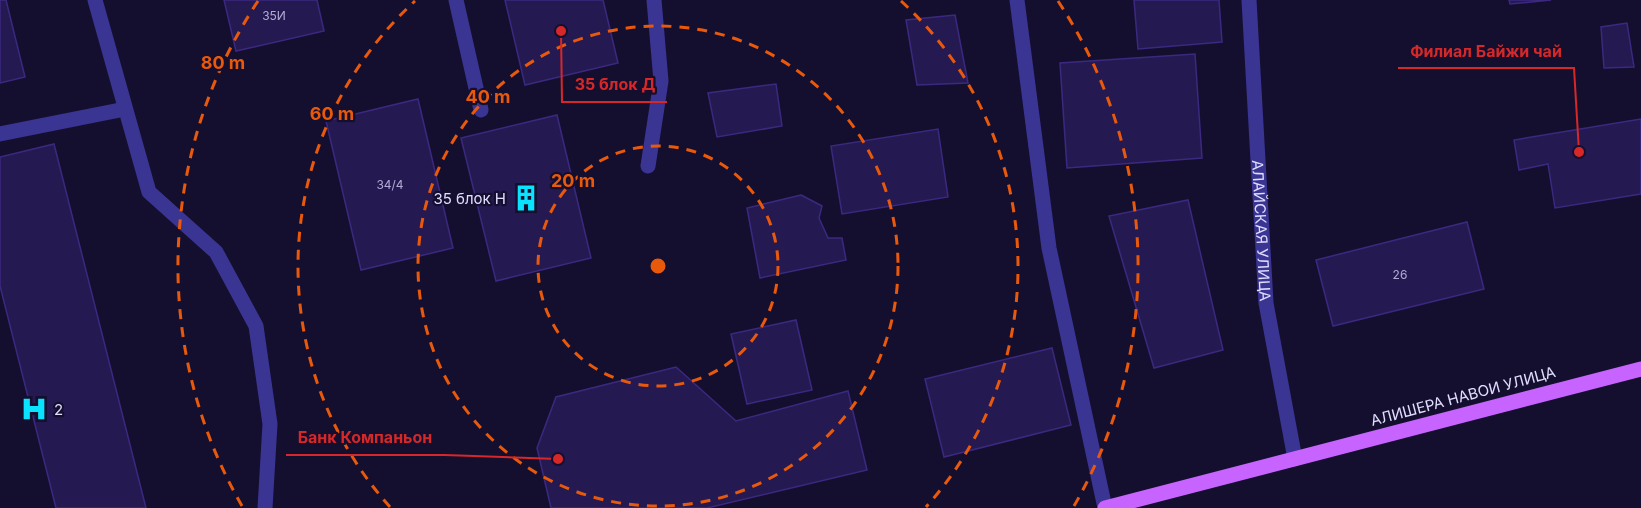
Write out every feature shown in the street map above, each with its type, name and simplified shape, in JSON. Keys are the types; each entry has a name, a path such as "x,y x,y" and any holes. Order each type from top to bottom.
{"main road":[{"name":"АЛИШЕРА НАВОИ УЛИЦА","path":"1105,508 1641,369"}],"street":[{"path":"95,0 149,192 216,252 256,326 270,424 265,508"},
{"path":"456,0 481,110"},
{"path":"648,166 661,81 654,0"},
{"path":"1017,0 1049,248 1105,508"},
{"name":"АЛАЙСКАЯ УЛИЦА","path":"1249,0 1266,303 1295,459"},
{"path":"0,134 125,109"}],"building":[{"path":"0,0 6,0 25,77 0,83"},
{"path":"224,0 317,0 324,31 236,51"},
{"path":"505,0 603,0 618,63 525,85"},
{"path":"1134,0 1219,0 1222,42 1138,49"},
{"path":"1509,0 1551,0 1510,4"},
{"path":"955,15 968,83 917,85 906,20"},
{"path":"1627,23 1634,67 1604,68 1601,27"},
{"path":"1195,54 1202,158 1067,168 1060,63"},
{"path":"776,84 782,126 717,137 708,93"},
{"path":"418,99 453,248 361,270 326,121"},
{"name":"35 блок Н","path":"557,115 591,258 496,281 461,138"},
{"path":"1641,119 1641,194 1555,208 1548,164 1519,170 1514,140"},
{"path":"938,129 948,197 842,214 831,146"},
{"path":"54,144 146,508 56,508 0,286 0,157"},
{"path":"801,195 822,206 819,218 828,238 842,238 846,260 760,278 747,208"},
{"path":"1188,200 1223,350 1154,368 1109,216"},
{"path":"1467,222 1484,289 1333,326 1316,260"},
{"path":"796,320 812,390 747,404 731,334"},
{"path":"1052,348 1071,425 944,457 925,379"},
{"path":"676,367 736,421 848,391 867,470 707,508 551,508 537,448 556,397"}],"place":[{"name":"35 блок Д","path":"561,31"},
{"name":"Филиал Байжи чай","path":"1579,152"},
{"name":"35 блок Н","path":"526,198"},
{"name":"2","path":"34,409"},
{"name":"Банк Компаньон","path":"558,459"}]}
